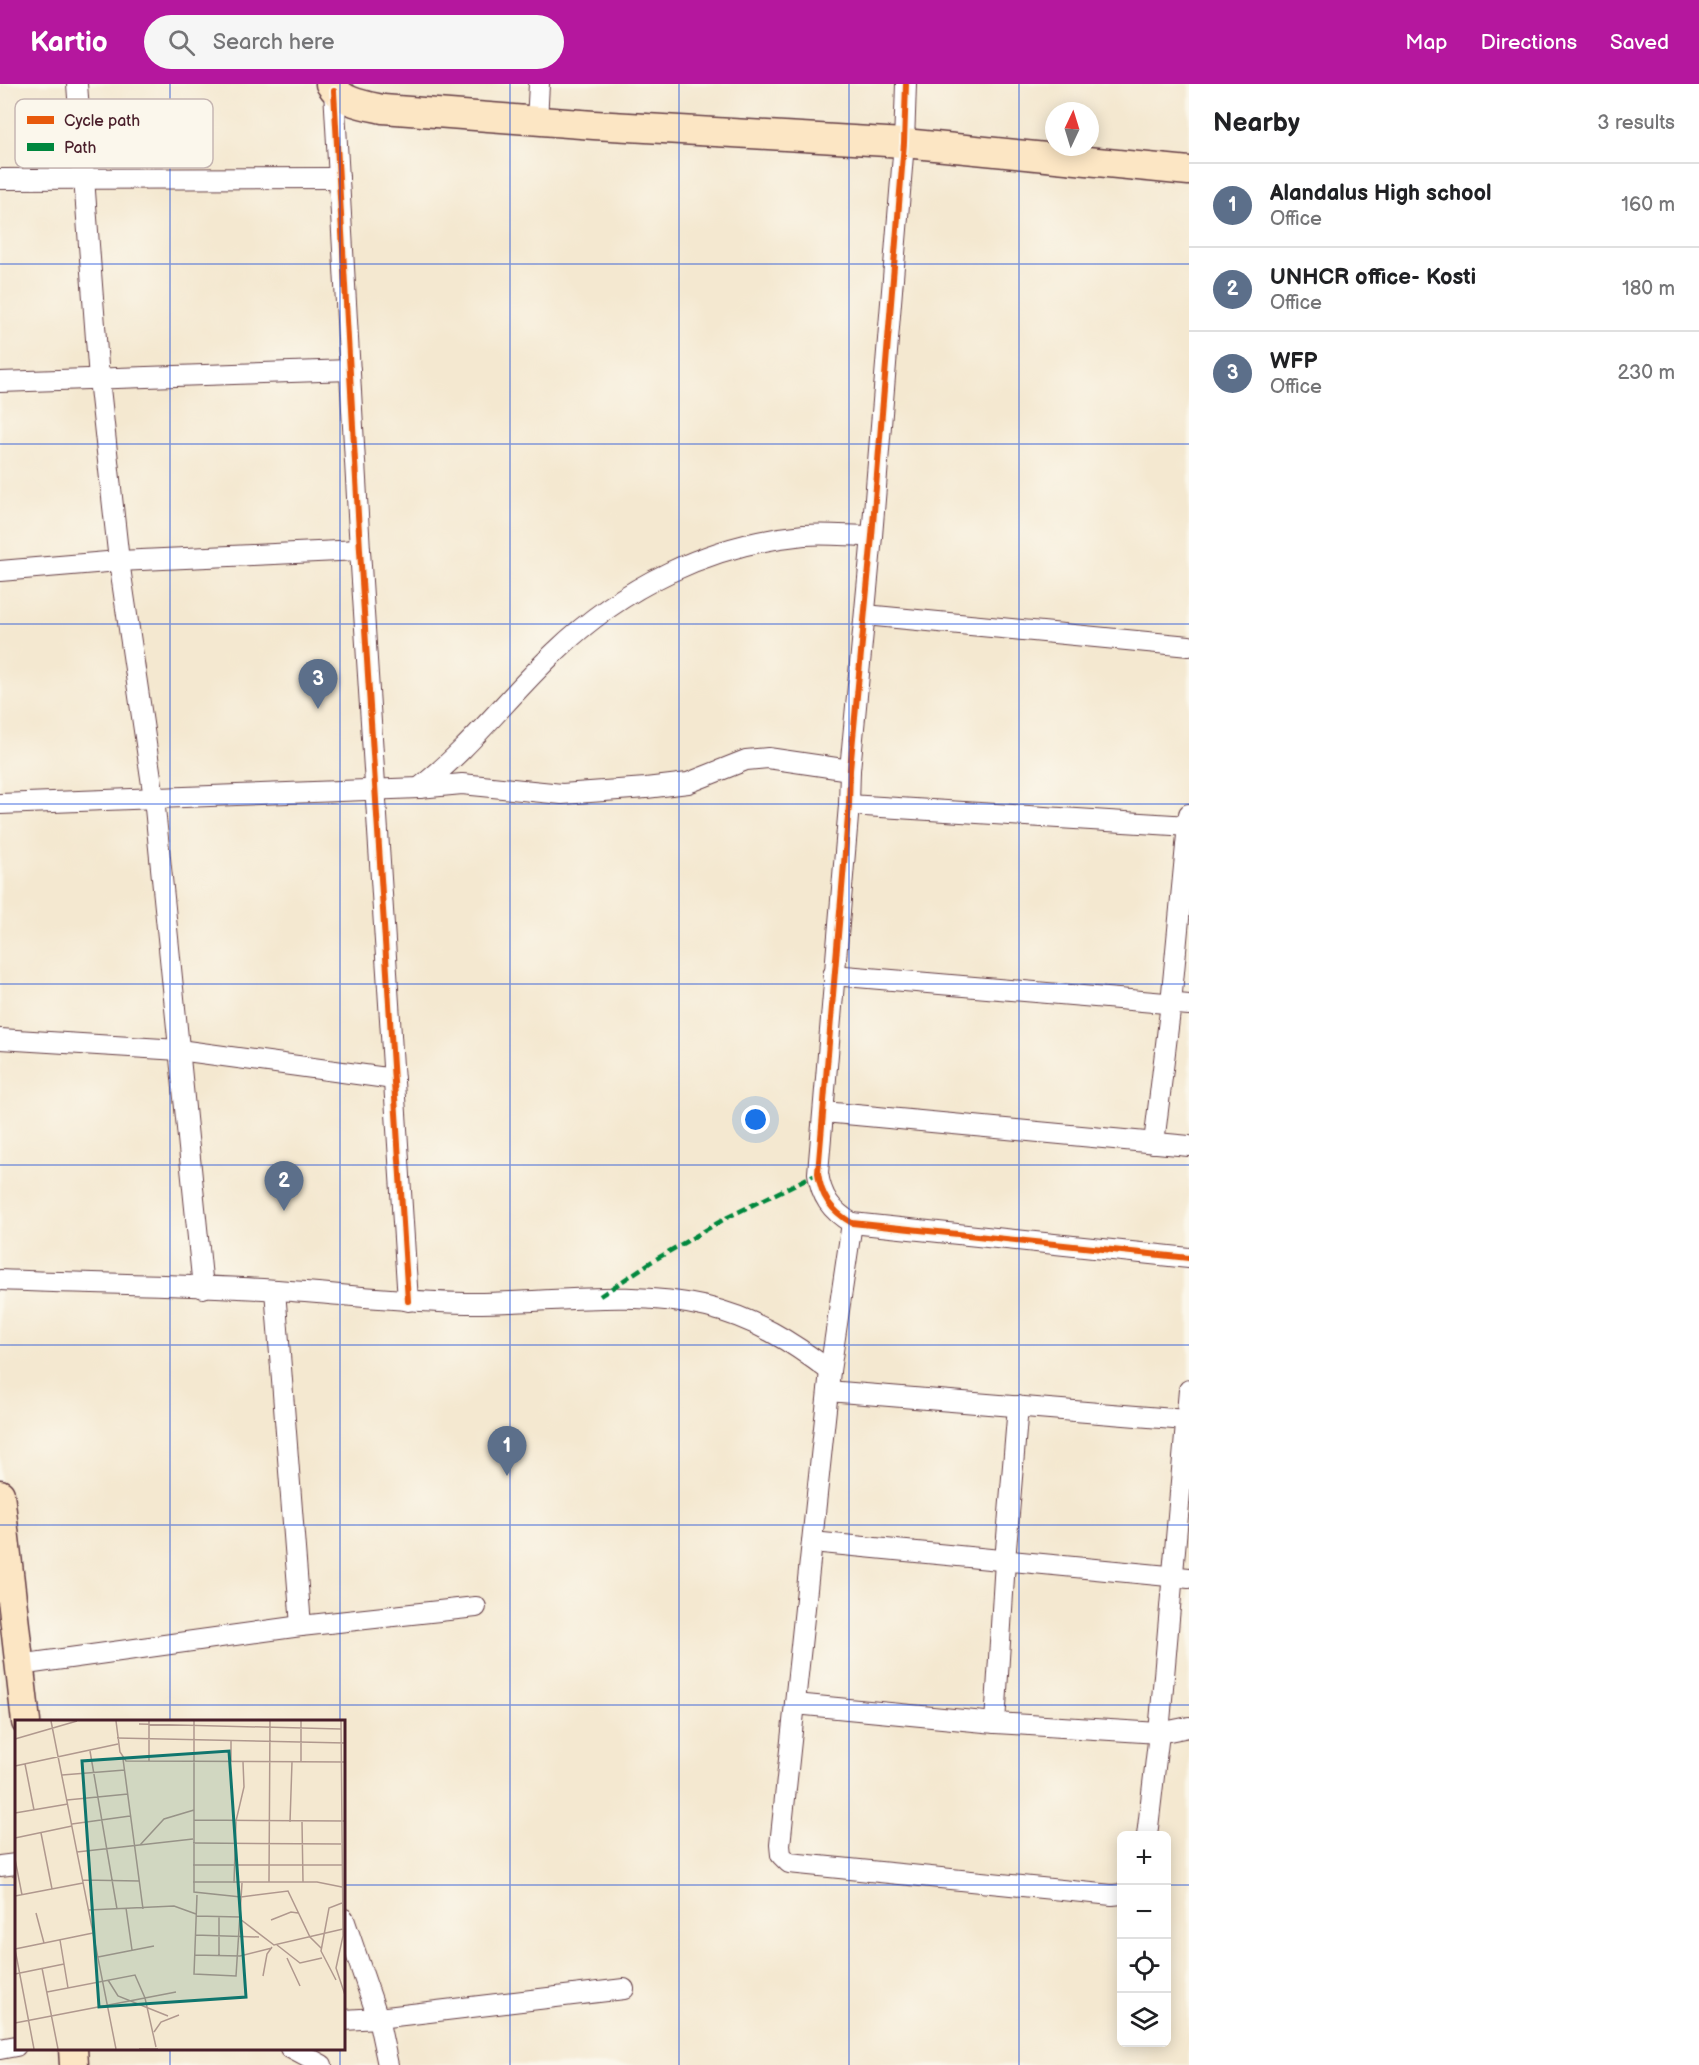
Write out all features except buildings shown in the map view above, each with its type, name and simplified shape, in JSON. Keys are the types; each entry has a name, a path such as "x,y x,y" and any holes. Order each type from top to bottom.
{"main road":[{"path":"332,88 354,103 383,109 537,121 904,143 1189,171"},
{"path":"0,1494 26,1720"},
{"path":"73,2050 74,2065"}],"street":[{"path":"77,84 78,99"},
{"path":"537,121 539,84"},
{"path":"906,84 904,143 872,536 833,975 818,1173 820,1189 828,1204 852,1223 1189,1258"},
{"path":"332,88 408,1301"},
{"path":"84,168 99,379 119,561 154,798 203,1288"},
{"path":"0,179 339,178"},
{"path":"0,382 350,370"},
{"path":"419,788 455,757 554,652 591,620 628,594 661,576 709,555 757,541 806,535 872,536"},
{"path":"0,571 119,561 360,550"},
{"path":"865,615 1189,646"},
{"path":"0,804 419,788 462,784 562,794 688,783 746,760 768,758 850,770"},
{"path":"849,805 1189,822 1180,1004 1154,1143"},
{"path":"833,975 1180,1004"},
{"path":"0,1039 179,1050 394,1079"},
{"path":"824,1112 1189,1146"},
{"path":"852,1223 829,1381 780,1845 781,1855 787,1862 1117,1894"},
{"path":"0,1280 275,1290 408,1301 514,1302 600,1296 682,1301 728,1312 758,1324 798,1347 829,1381 1018,1406 1186,1420"},
{"path":"275,1290 301,1626"},
{"path":"1148,1831 1181,1577 1189,1390"},
{"path":"995,1723 1018,1406"},
{"path":"812,1542 1181,1577"},
{"path":"19,1665 301,1626 476,1607"},
{"path":"795,1704 995,1723 1159,1733 1189,1727"},
{"path":"0,1866 15,1864"},
{"path":"345,1922 378,2018 388,2065"},
{"path":"345,2020 624,1989"},
{"path":"0,2049 15,2046"},
{"path":"292,2050 322,2065"}],"marked path":[{"path":"600,1296 651,1262 728,1217 818,1173"}],"cycle path":[{"path":"906,84 904,143 872,536 850,770 819,1181 828,1202 852,1223 1189,1258"},
{"path":"334,91 360,550 408,1301"}],"place":[{"name":"WFP","path":"318,709"},
{"name":"UNHCR office- Kosti","path":"284,1211"},
{"name":"Alandalus High school","path":"507,1476"}]}
